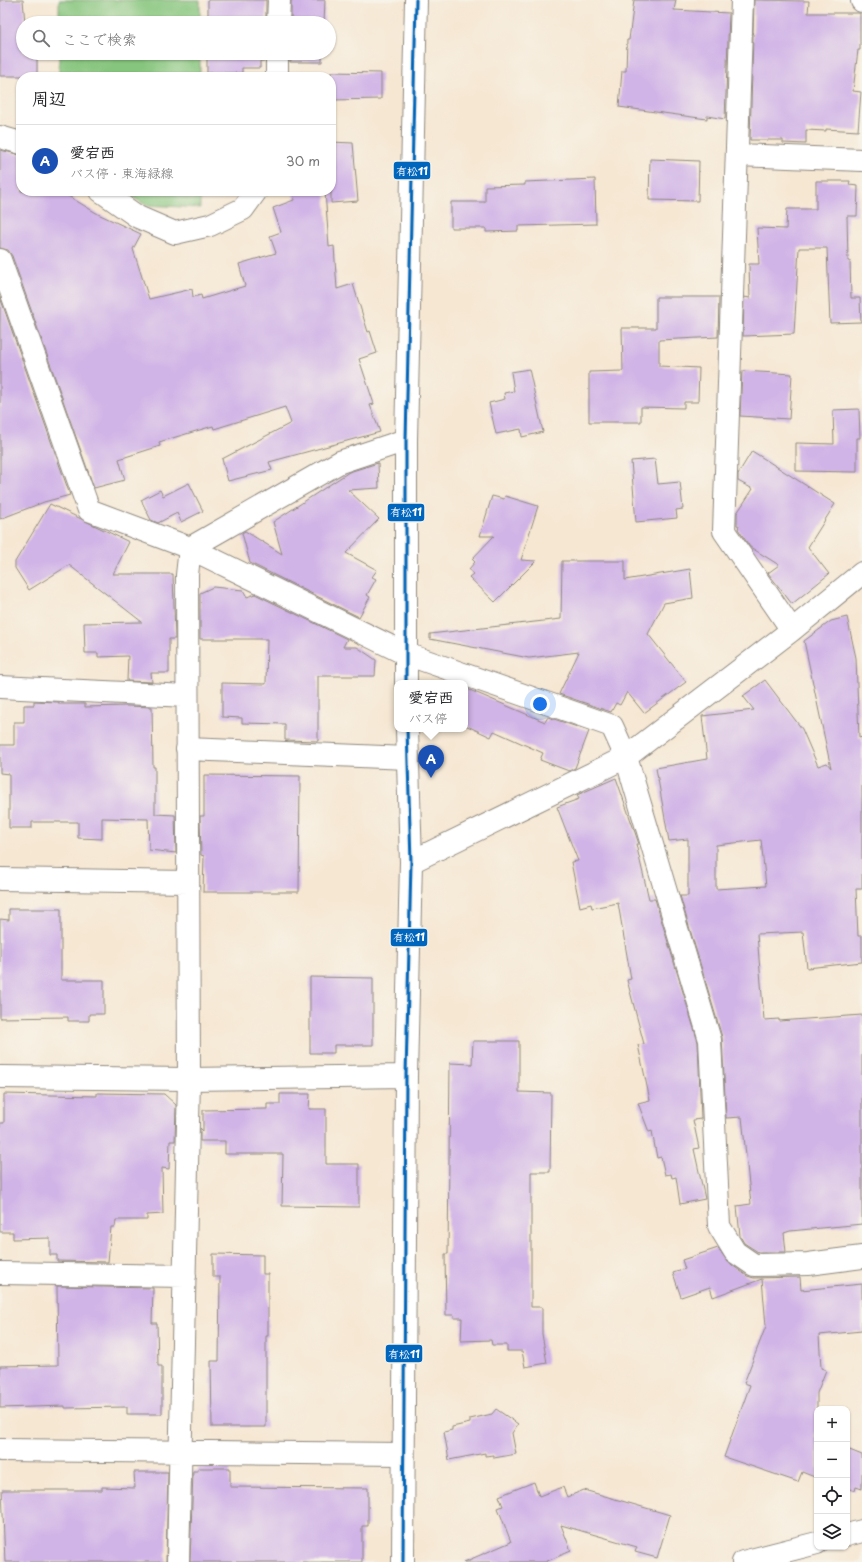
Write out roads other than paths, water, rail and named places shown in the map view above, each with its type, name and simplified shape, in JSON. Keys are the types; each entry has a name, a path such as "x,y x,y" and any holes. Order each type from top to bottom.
{"street":[{"path":"278,16 279,0"},
{"path":"406,680 406,440 416,0"},
{"path":"742,0 724,531 792,630"},
{"path":"277,60 277,72"},
{"path":"0,137 16,142"},
{"path":"737,155 862,160"},
{"path":"108,196 138,217 175,233 210,225 243,209 252,196"},
{"path":"0,260 89,510 190,548 406,654 612,726 626,757 710,1040 719,1226 735,1252 754,1265 808,1264 862,1257"},
{"path":"190,548 340,462 406,440"},
{"path":"178,1562 189,1079 187,575 190,548"},
{"path":"411,862 626,757 792,630 862,572"},
{"path":"0,687 187,696"},
{"path":"403,1562 406,1076 411,862 408,732"},
{"path":"188,749 408,758"},
{"path":"0,879 188,882"},
{"path":"0,1077 189,1079 406,1076"},
{"path":"0,1273 185,1276"},
{"path":"0,1450 404,1454"},
{"path":"850,1534 862,1531"},
{"path":"743,1562 814,1544"}],"place":[{"name":"愛宕西","path":"431,778"}]}
